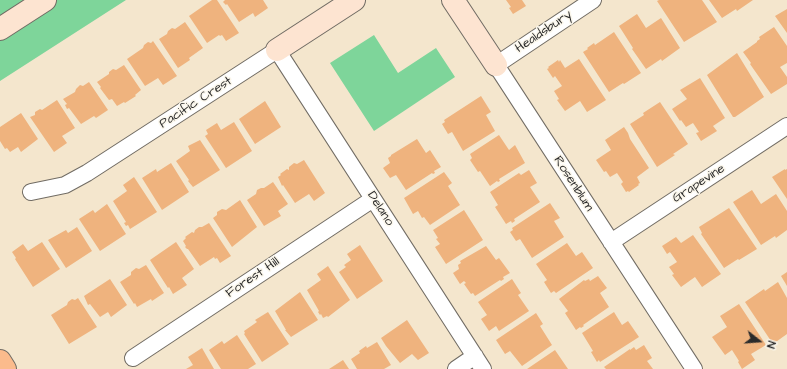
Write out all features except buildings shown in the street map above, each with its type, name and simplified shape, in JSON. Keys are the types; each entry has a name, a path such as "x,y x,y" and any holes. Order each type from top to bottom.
{"main road":[{"path":"0,362 5,369"}],"street":[{"path":"0,29 45,0"},
{"name":"Pacific Crest","path":"31,192 65,185 87,174 354,0"},
{"name":"Rosenblum","path":"453,0 694,369"},
{"name":"Healdsbury","path":"496,65 593,0"},
{"name":"Delano","path":"277,50 479,363"},
{"name":"Grapevine","path":"611,242 787,126"},
{"name":"Forest Hill","path":"133,358 373,199"},
{"path":"456,369 479,363"}],"green space":[{"path":"0,0 126,0 0,81"},
{"path":"374,35 398,73 436,48 455,77 374,131 330,63"}]}
